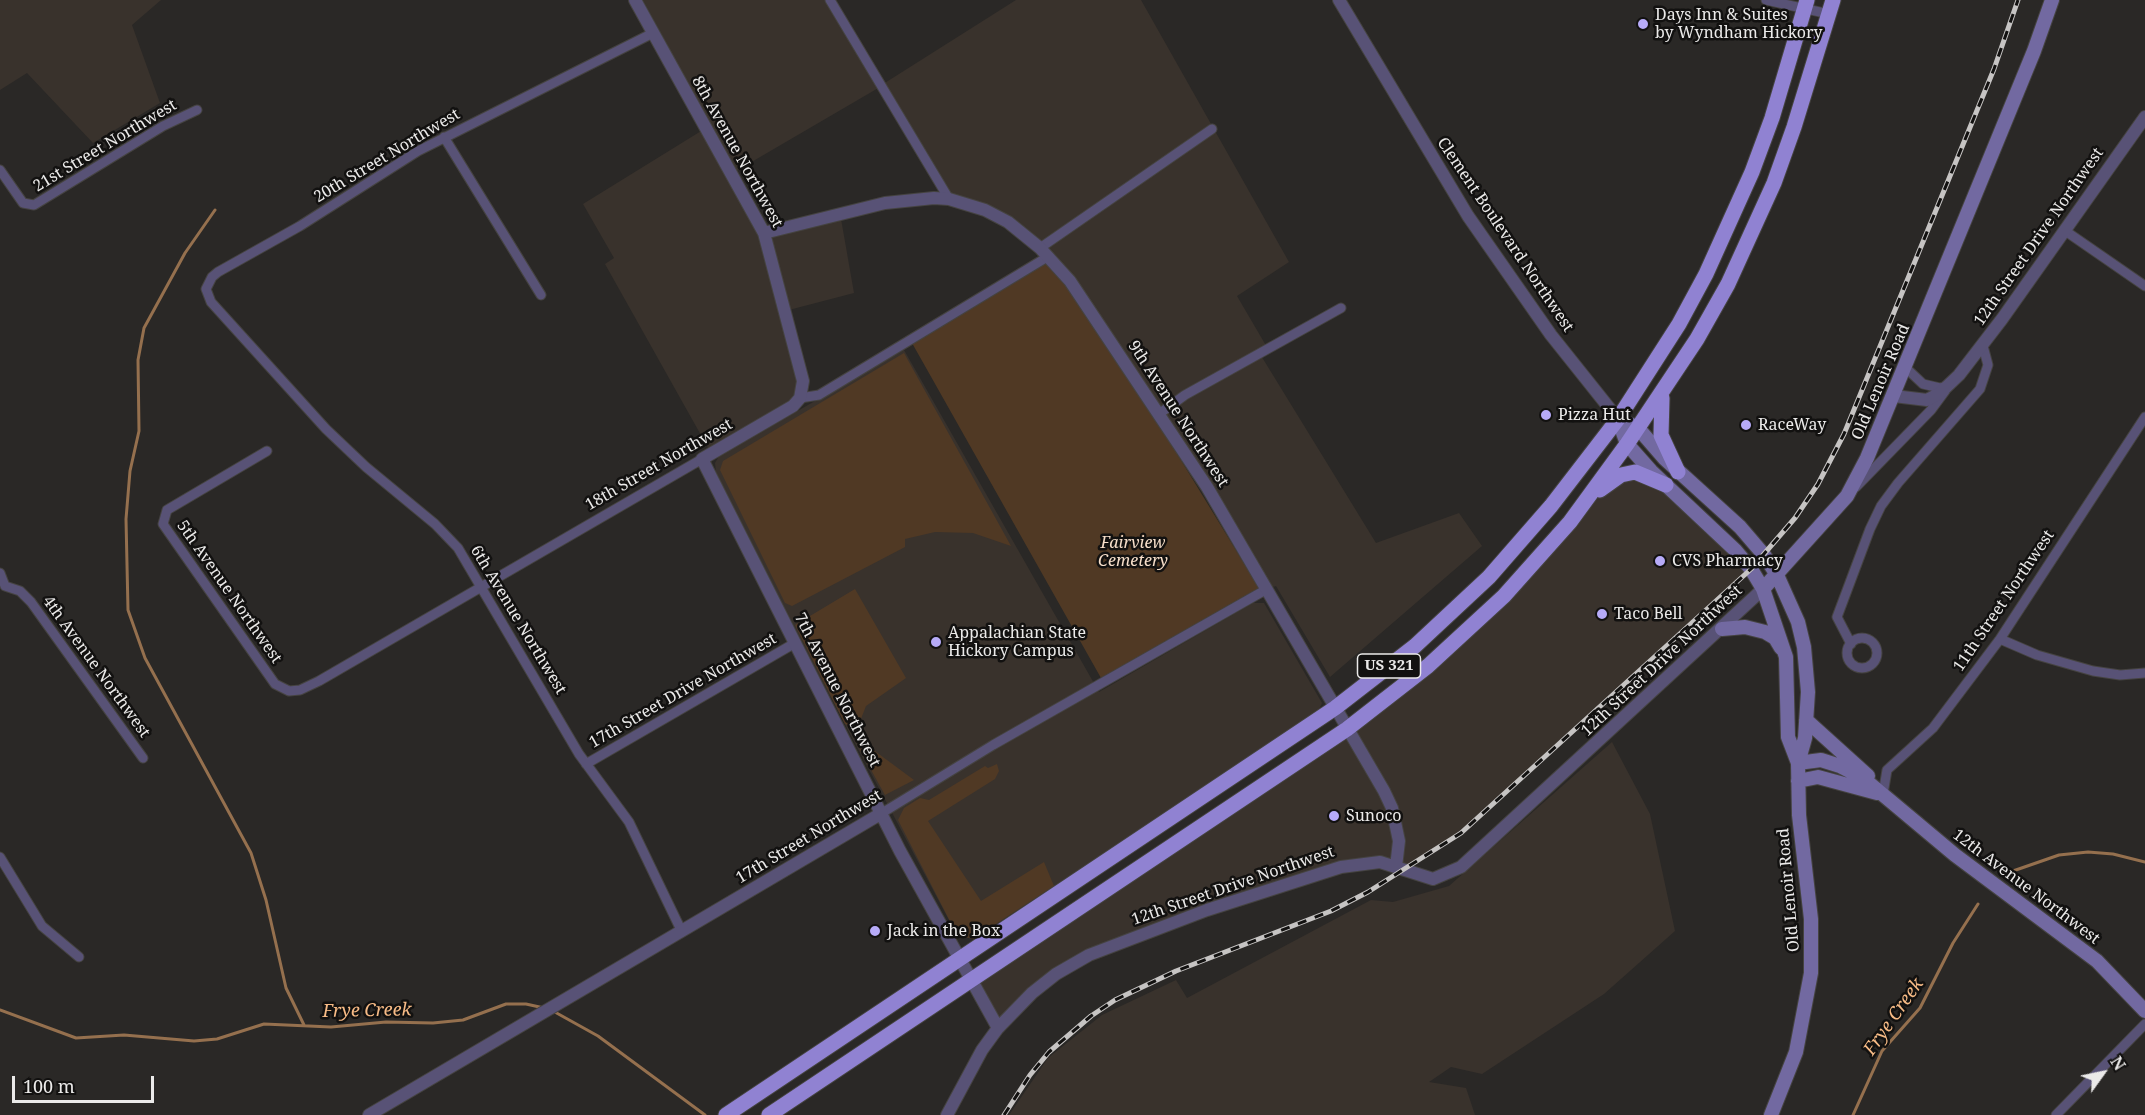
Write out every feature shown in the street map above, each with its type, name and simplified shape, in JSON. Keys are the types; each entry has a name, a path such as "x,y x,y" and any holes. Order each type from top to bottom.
{"highway":[{"name":"US 321","path":"726,1115 1335,708 1415,646 1489,577 1551,506 1618,419 1679,324 1730,224 1772,118 1806,5"},
{"name":"US 321","path":"769,1115 1347,729 1428,666 1504,596 1579,511 1638,429 1697,339 1751,237 1794,127 1831,7"},
{"path":"1662,394 1659,416 1661,435 1678,472"},
{"path":"1579,511 1608,483 1621,475 1635,472 1666,484"}],"main road":[{"name":"Old Lenoir Road","path":"1771,1115 1796,1052 1811,973 1811,919 1799,815 1798,781 1798,763 1806,720 1808,692 1804,647 1798,622 1777,575 1847,496 1906,368 2034,51 2052,0"},
{"name":"Clement Boulevard Northwest","path":"1618,419 1638,429 1678,472 1740,527 1764,555 1777,575"},
{"name":"Clement Boulevard Northwest","path":"1618,419 1627,444 1736,550 1751,569 1763,590"},
{"name":"12th Street Drive Northwest","path":"1763,590 1777,575"},
{"name":"Old Lenoir Road","path":"1763,590 1786,657 1788,737 1798,763"},
{"path":"1722,629 1745,627 1765,632 1775,638 1786,657"},
{"name":"12th Avenue Northwest","path":"1806,720 1867,774 1883,794"},
{"name":"12th Avenue Northwest","path":"1798,763 1821,760 1840,766 1863,778 1955,855 2097,961 2145,1011"},
{"name":"12th Avenue Northwest","path":"1798,781 1818,777 1883,794"}],"street":[{"name":"8th Avenue Northwest","path":"634,0 765,233 802,376 800,398"},
{"path":"830,0 949,200"},
{"name":"Clement Boulevard Northwest","path":"1339,0 1462,208 1546,328 1618,419"},
{"path":"1766,0 1831,7"},
{"name":"20th Street Northwest","path":"207,284 218,272 300,226 444,137 614,55 653,33"},
{"name":"21st Street Northwest","path":"0,170 22,203 34,206 163,126 197,110"},
{"name":"12th Street Drive Northwest","path":"1847,496 1931,410 1983,346 2145,117"},
{"name":"18th Street Northwest","path":"280,688 289,691 300,690 319,681 786,411 800,398 819,395 1044,252 1212,129"},
{"path":"444,137 541,295"},
{"name":"9th Avenue Northwest","path":"765,233 885,203 920,199 949,200 997,216 1044,252 1076,289 1159,414 1212,496 1267,589 1392,808 1399,841 1396,867"},
{"path":"2064,230 2145,286"},
{"name":"6th Avenue Northwest","path":"207,284 207,294 211,302 311,413 352,455 447,535 467,560 586,764 629,822 682,932"},
{"path":"1159,414 1185,395 1341,308"},
{"path":"1851,644 1837,616 1870,529 1881,506 1898,483 1980,389 1988,365 1983,346"},
{"path":"1906,368 1917,380 1931,387 1940,388 1955,379"},
{"path":"1894,396 1927,400 1955,379"},
{"name":"11th Street Northwest","path":"1883,794 1887,770 1933,728 2000,639 2145,417"},
{"name":"5th Avenue Northwest","path":"267,451 167,510 163,524 280,688"},
{"name":"7th Avenue Northwest","path":"702,459 882,813 959,961 998,1028"},
{"path":"1690,507 1699,491"},
{"name":"4th Avenue Northwest","path":"0,573 2,590 20,591 31,602 143,758"},
{"name":"17th Street Northwest","path":"369,1115 682,932 993,746 1267,589"},
{"name":"12th Street Drive Northwest","path":"946,1115 982,1050 998,1028 1032,993 1056,974 1106,947 1272,888 1341,867 1370,862 1396,867 1434,879 1443,877 1466,863 1763,590"},
{"path":"2000,639 2037,655 2093,671 2120,675 2145,672"},
{"name":"17th Street Drive Northwest","path":"586,764 795,643"},
{"path":"0,857 42,926 79,957"},
{"path":"2056,1115 2145,1024"}],"shaded area":[{"path":"0,0 161,0 132,25 160,103 93,143 27,73 0,90"},
{"path":"643,0 830,0 880,86 1016,0 1141,0 1289,262 1237,296 1268,349 1260,354 1376,543 1459,513 1482,546 1330,677 1276,586 1267,589 1223,514 1029,237 949,199 880,87 731,174 765,233 840,213 854,293 785,311 802,376 800,398 711,453 605,264 614,258 583,204 706,128 664,52 669,48"},
{"name":"Appalachian State Hickory Campus","path":"904,350 1099,692 1253,603 1264,603 1322,703 1317,714 973,939 957,935 822,681 716,472 715,463 719,456"},
{"path":"1649,476 1751,569 1461,833 1403,871 1370,862 1089,955 998,1028 971,981 1428,666 1608,483"},
{"path":"1612,742 1650,814 1675,931 1604,994 1482,1074 1451,1067 1429,1082 1466,1088 1475,1115 1009,1115 1048,1058 1102,1015 1176,980 1187,998 1371,900 1393,902 1449,886"}],"green space":[{"name":"Fairview Cemetery","path":"1048,261 1075,296 1143,398 1259,588 1101,678 912,343"},
{"path":"904,353 1011,546 973,533 935,532 905,539 905,547 792,606 785,603 720,470 723,461"},
{"path":"855,589 906,678 866,706 857,729 845,724 795,625"},
{"path":"864,743 914,780 885,795 860,750"},
{"path":"997,764 999,771 995,779 928,821 981,901 1044,862 1054,886 973,939 957,935 898,820 904,808 920,798 929,800 985,766 988,768"}],"waterway":[{"path":"215,210 185,253 144,328 138,360 139,431 130,471 126,519 128,610 145,658 251,853 266,900 286,988 304,1025"},
{"name":"Frye Creek","path":"2013,871 2059,855 2088,852 2113,854 2145,862"},
{"name":"Frye Creek","path":"1853,1115 1882,1051 1920,1008 1953,943 1978,904"},
{"name":"Frye Creek","path":"0,1010 76,1038 124,1035 194,1041 217,1039 264,1024 331,1027 386,1022 433,1023 463,1020 506,1004 526,1004 544,1008"},
{"name":"Frye Creek","path":"553,1011 598,1036 705,1115"}],"railway":[{"path":"1004,1115 1030,1075 1049,1052 1091,1016 1115,1000 1176,971 1331,911 1368,892 1461,833 1751,569 1795,518 1818,484 1844,434 1994,69 2018,0"}],"place":[{"name":"Days Inn & Suites by Wyndham Hickory","path":"1643,24"},
{"name":"Pizza Hut","path":"1546,415"},
{"name":"RaceWay","path":"1746,425"},
{"name":"CVS Pharmacy","path":"1660,561"},
{"name":"Taco Bell","path":"1602,614"},
{"name":"Appalachian State Hickory Campus","path":"936,642"},
{"name":"Sunoco","path":"1334,816"},
{"name":"Jack in the Box","path":"875,931"}]}
